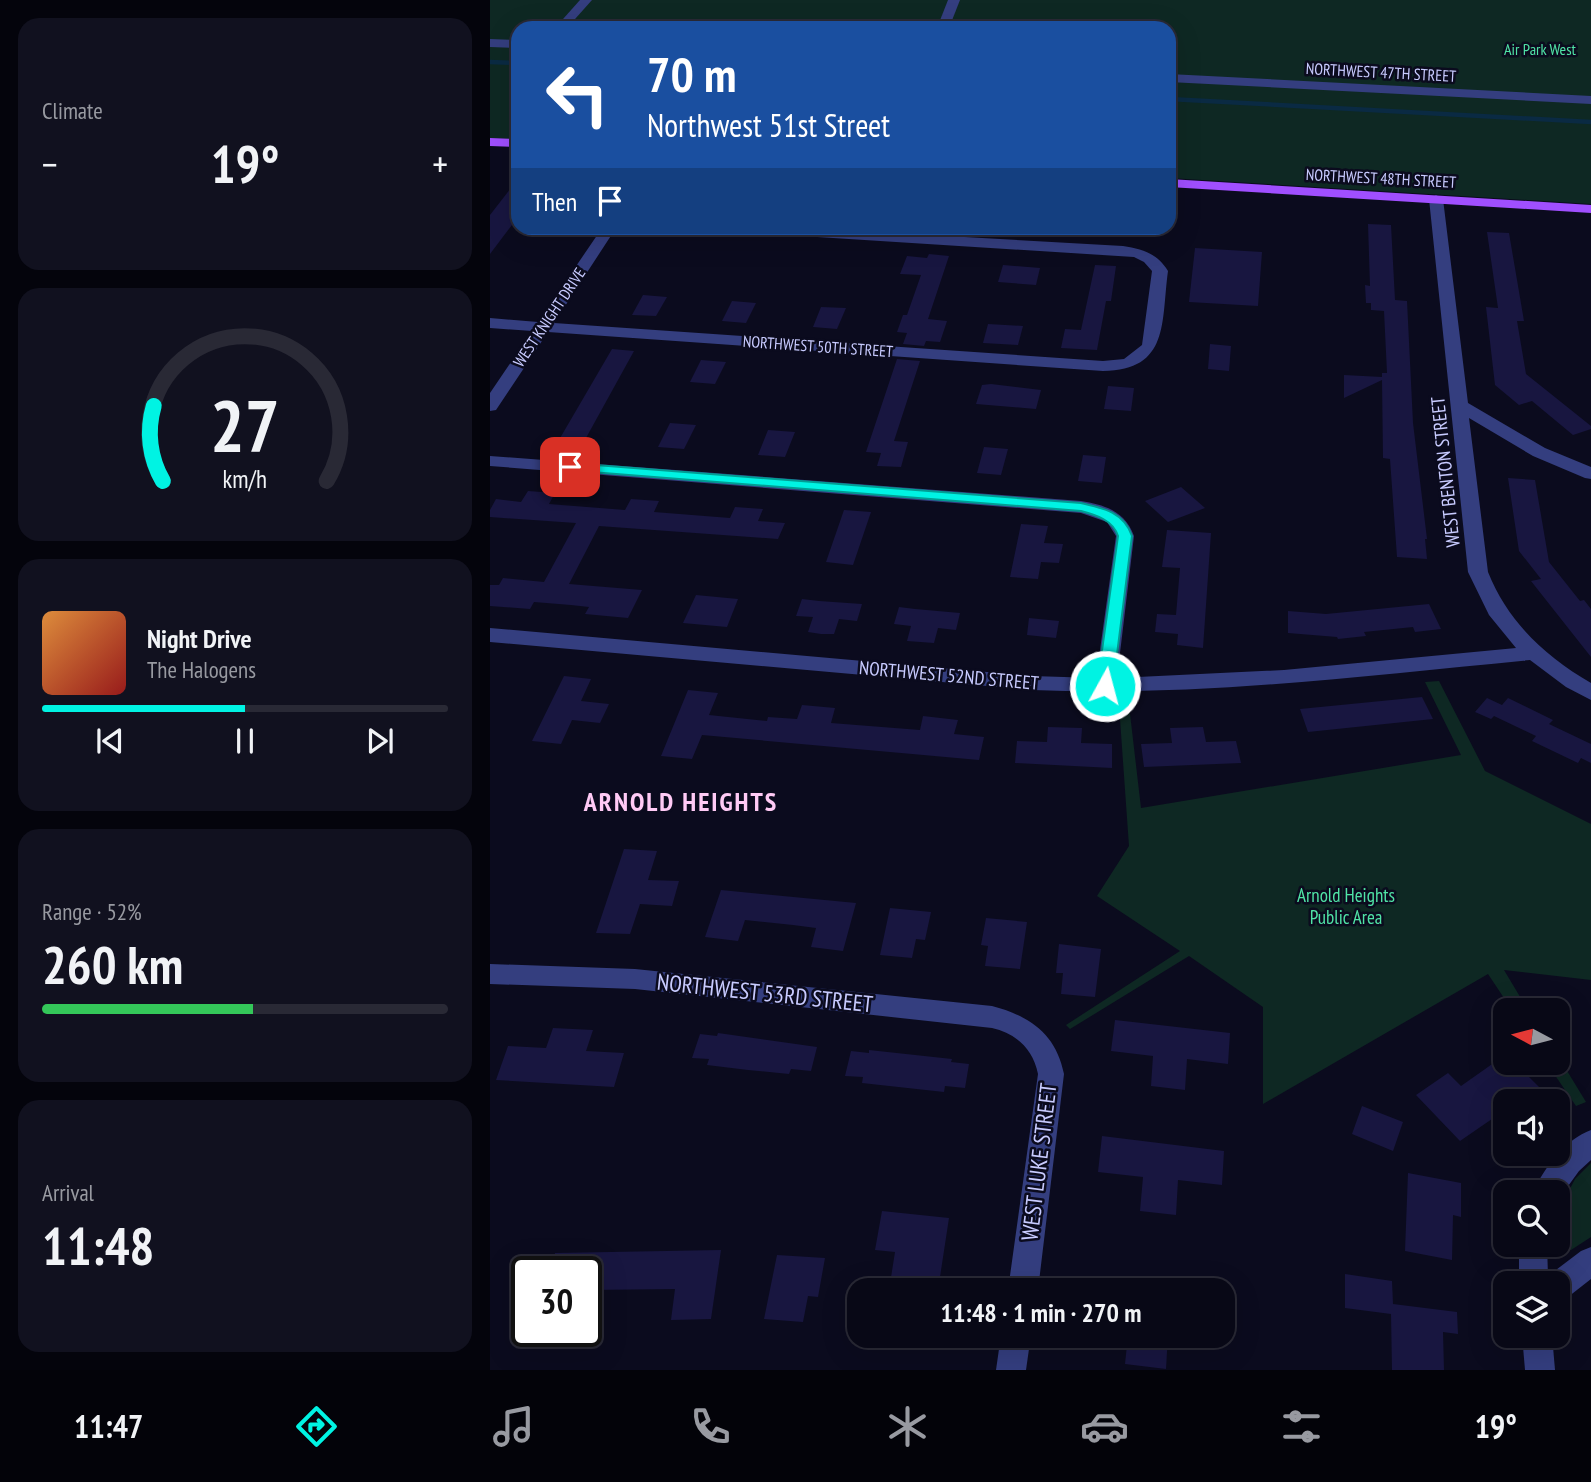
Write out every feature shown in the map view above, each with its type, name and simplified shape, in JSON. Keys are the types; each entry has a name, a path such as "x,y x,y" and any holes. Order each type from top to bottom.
{"main road":[{"path":"490,142 511,143"},
{"name":"NORTHWEST 48TH STREET","path":"1176,183 1591,209"}],"street":[{"path":"567,21 586,0"},
{"path":"946,21 954,0"},
{"path":"490,43 511,44"},
{"name":"NORTHWEST 47TH STREET","path":"1176,78 1591,100"},
{"name":"WEST BENTON STREET","path":"1436,199 1478,572 1486,592 1502,618 1534,653 1591,694"},
{"name":"WEST KNIGHT DRIVE","path":"490,405 604,235"},
{"name":"NORTHWEST 50TH STREET","path":"490,323 1103,366 1126,364 1144,356 1150,345 1160,274 1157,264 1145,256 1123,251 855,235"},
{"path":"1459,405 1539,452 1591,474"},
{"path":"490,461 1081,507 1104,513 1122,526 1125,536 1105,686"},
{"name":"NORTHWEST 52ND STREET","path":"490,635 1032,683 1105,686 1227,683 1534,653"},
{"name":"NORTHWEST 53RD STREET","path":"490,974 635,979 992,1017 1020,1026 1035,1038"},
{"name":"WEST LUKE STREET","path":"1025,1278 1051,1084 1050,1065 1045,1051 1035,1038"},
{"path":"1556,1180 1569,1162 1591,1142"},
{"path":"1570,1278 1591,1261"},
{"path":"1012,1370 1015,1348"},
{"path":"1538,1348 1540,1370"}],"green space":[{"name":"Air Park West","path":"490,0 1591,0 1591,100 1176,78 1176,21 511,21 511,44 490,43"},
{"path":"490,45 511,46 511,139 490,138"},
{"path":"1176,81 1591,103 1591,204 1176,178"},
{"name":"Arnold Heights Public Area","path":"1439,681 1485,771 1591,824 1591,980 1504,970 1521,998 1504,998 1488,974 1263,1104 1263,1007 1189,956 1070,1029 1066,1025 1180,951 1097,896 1129,846 1119,705 1129,705 1141,808 1461,755 1425,682"},
{"path":"1555,1075 1570,1075 1586,1102 1576,1106 1570,1097 1570,1089 1564,1089"},
{"path":"1591,1163 1591,1237 1571,1250 1570,1189 1575,1179"}],"building":[{"path":"511,188 511,226 490,254 490,215"},
{"path":"1368,224 1391,225 1395,300 1407,301 1413,423 1427,559 1397,557 1390,459 1383,458 1382,380 1344,398 1344,375 1382,377 1382,373 1387,373 1384,311 1371,310 1371,303 1366,303 1365,285 1370,286"},
{"path":"1487,232 1509,233 1524,321 1517,321 1526,374 1591,426 1591,429 1573,435 1532,401 1519,405 1495,385 1486,307 1498,308"},
{"path":"1195,248 1262,252 1258,306 1189,302"},
{"path":"929,254 949,256 928,319 947,321 940,342 926,341 924,346 903,344 907,333 897,332 903,315 907,315 921,275 900,274 907,256 927,258"},
{"path":"1003,265 1040,268 1036,285 998,282"},
{"path":"1095,265 1116,266 1111,301 1106,301 1097,350 1061,348 1065,329 1081,330"},
{"path":"643,295 667,297 656,316 632,315"},
{"path":"732,301 756,303 746,323 722,321"},
{"path":"821,307 846,308 837,329 813,327"},
{"path":"988,324 1023,326 1018,345 983,343"},
{"path":"1210,344 1231,346 1229,371 1208,369"},
{"path":"612,349 634,351 581,447 556,445"},
{"path":"897,359 920,361 894,441 908,442 901,467 877,466 881,453 866,452"},
{"path":"701,360 726,362 715,384 690,382"},
{"path":"982,385 1041,390 1036,409 976,404"},
{"path":"1108,386 1134,388 1131,411 1104,409"},
{"path":"670,423 696,425 684,449 658,447"},
{"path":"768,430 795,432 785,457 758,455"},
{"path":"984,447 1008,449 1001,475 977,473"},
{"path":"1083,455 1106,457 1102,483 1078,481"},
{"path":"1508,478 1535,480 1549,562 1580,601 1584,600 1591,609 1591,657 1531,581 1541,579 1519,551"},
{"path":"1181,487 1205,508 1168,522 1145,501"},
{"path":"528,491 555,493 549,504 625,510 631,499 659,501 654,512 730,518 735,507 763,509 758,521 785,523 778,539 599,526 569,584 642,590 628,618 585,614 589,607 571,605 534,602 530,609 490,606 490,585 499,585 503,578 544,582 576,523 490,517 490,510 496,499 521,502"},
{"path":"844,510 871,512 853,565 826,562"},
{"path":"1021,524 1048,526 1044,543 1063,544 1059,563 1041,562 1038,579 1010,577"},
{"path":"1167,530 1211,533 1203,648 1177,645 1178,634 1155,632 1157,614 1176,615 1180,568 1162,567"},
{"path":"696,595 738,599 727,627 683,623"},
{"path":"802,599 862,604 857,621 839,619 834,634 821,634 808,632 813,617 796,616"},
{"path":"1429,604 1441,629 1415,632 1413,627 1364,632 1366,636 1338,639 1288,633 1288,611 1326,614"},
{"path":"899,607 960,613 956,630 938,628 934,643 907,641 911,626 894,624"},
{"path":"1029,618 1059,621 1056,638 1027,635"},
{"path":"564,676 591,679 581,701 609,704 600,723 572,720 561,744 532,741"},
{"path":"688,690 718,693 709,715 767,721 768,717 797,719 802,705 835,708 831,723 920,730 923,716 958,720 954,734 984,737 979,760 702,735 692,759 661,756"},
{"path":"1422,697 1433,719 1308,732 1300,709"},
{"path":"1487,698 1502,705 1508,698 1553,720 1549,724 1591,744 1591,763 1581,758 1578,763 1532,741 1536,736 1494,716 1491,719 1475,712"},
{"path":"1048,727 1082,728 1081,743 1112,744 1112,768 1015,763 1017,741 1047,742"},
{"path":"1203,727 1206,742 1236,741 1241,763 1144,767 1141,744 1172,743 1170,728"},
{"path":"624,849 657,851 648,880 679,881 672,906 640,904 630,934 596,933"},
{"path":"721,890 856,903 843,951 811,947 816,928 745,920 738,941 705,937"},
{"path":"890,908 931,912 925,940 916,939 912,958 880,955"},
{"path":"986,918 1027,922 1020,969 985,966 988,946 981,945"},
{"path":"1059,944 1101,949 1095,997 1061,994 1063,973 1056,973"},
{"path":"1115,1020 1230,1033 1228,1064 1187,1059 1185,1090 1151,1086 1153,1056 1111,1051"},
{"path":"553,1028 593,1030 586,1051 624,1053 614,1087 496,1080 508,1046 546,1048"},
{"path":"718,1033 817,1047 811,1071 791,1069 789,1074 748,1070 707,1065 709,1059 692,1058 700,1034 717,1036"},
{"path":"869,1050 952,1059 951,1062 969,1064 965,1088 945,1086 944,1092 862,1083 863,1077 845,1076 851,1051 869,1053"},
{"path":"1493,1063 1493,1075 1527,1075 1541,1089 1493,1089 1493,1118 1460,1141 1416,1095 1448,1073 1461,1086"},
{"path":"1362,1106 1403,1122 1393,1151 1352,1134"},
{"path":"1102,1136 1224,1151 1222,1185 1178,1180 1176,1215 1140,1211 1143,1177 1098,1172"},
{"path":"1408,1173 1461,1183 1461,1217 1453,1215 1452,1260 1405,1251"},
{"path":"882,1211 949,1218 940,1278 891,1278 895,1252 875,1250"},
{"path":"721,1250 711,1319 671,1320 675,1289 602,1290 602,1256 554,1256 555,1253"},
{"path":"777,1255 825,1258 818,1297 808,1296 803,1322 764,1319"},
{"path":"1345,1274 1392,1281 1393,1304 1457,1312 1458,1334 1443,1332 1444,1370 1392,1370 1391,1314 1345,1308"},
{"path":"1127,1348 1167,1348 1166,1369 1125,1364"}],"waterway":[{"path":"490,62 511,63"},
{"path":"1176,99 1591,122"}],"district":[{"name":"ARNOLD HEIGHTS","path":"681,802"}],"route":[{"path":"570,467 1081,507 1104,513 1122,526 1125,536 1105,686"}]}
